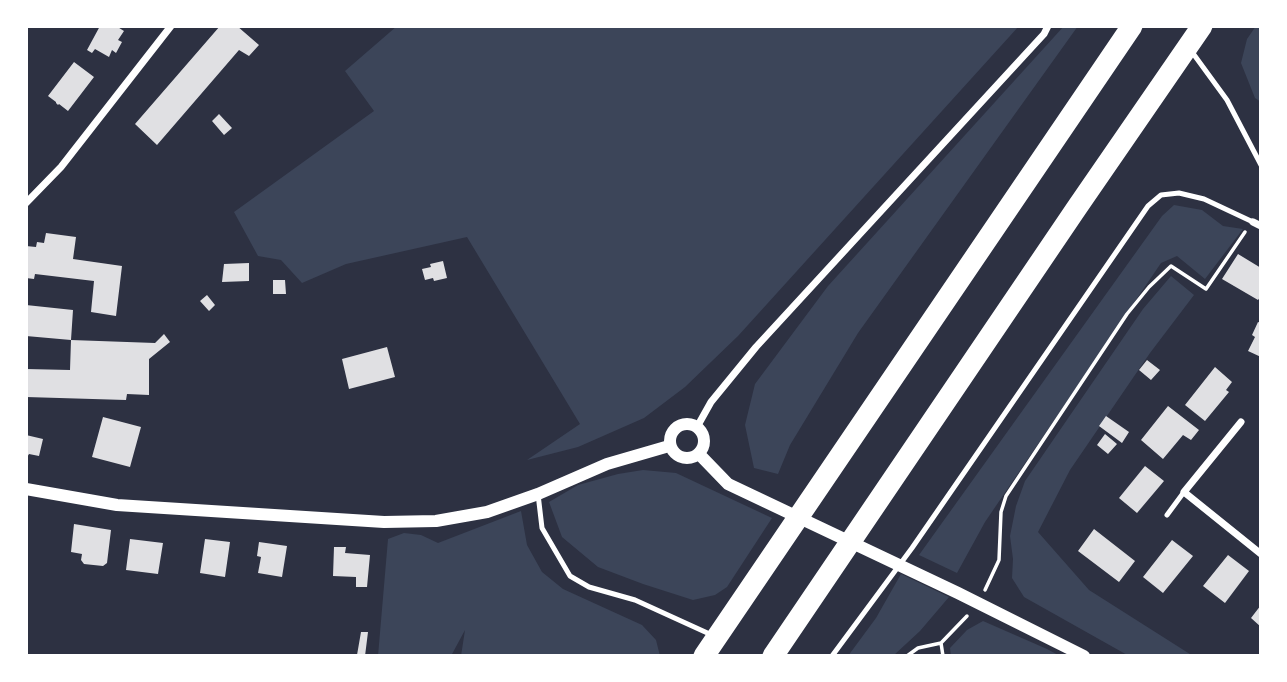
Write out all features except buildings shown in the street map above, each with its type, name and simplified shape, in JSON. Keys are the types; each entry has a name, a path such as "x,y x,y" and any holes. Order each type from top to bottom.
{"highway":[{"path":"704,656 1132,26"},
{"path":"773,656 1202,26"}],"street":[{"path":"26,203 61,167 171,26"},
{"path":"697,427 711,402 756,347 1044,34 1048,26"},
{"path":"1253,222 1261,226"},
{"path":"1241,422 1184,492 1261,554"},
{"path":"680,425 697,427 703,435 704,445 699,454 682,459 674,454 669,446 669,437 673,430 680,425"},
{"path":"26,489 117,505 384,522 436,521 487,512 538,495 607,464 669,446"},
{"path":"699,454 728,484 1084,656"}],"lane":[{"path":"1188,47 1227,100 1261,165"},
{"path":"832,656 912,548 1148,206 1161,195 1179,193 1204,199 1253,222"},
{"path":"1167,515 1184,492"},
{"path":"538,495 542,528 570,576 589,587 635,600 717,637"}],"path":[{"path":"907,656 918,648 941,643 979,603 999,560 1001,512 1006,496 1127,314 1171,266 1206,289 1253,222"},
{"path":"941,643 943,656"}],"shaded area":[{"path":"397,26 1019,26 738,336 685,387 644,418 578,447 527,460 580,424 467,237 346,264 302,283 281,260 258,256 234,212 374,111 345,71"},
{"path":"1064,26 1078,26 858,333 790,445 778,474 754,468 745,425 755,384 828,286"},
{"path":"1256,26 1261,26 1261,102 1255,98 1241,63 1247,39"},
{"path":"1174,205 1202,210 1223,226 1243,229 1205,279 1177,256 1161,263 985,522 957,573 919,555 1162,216"},
{"path":"1171,276 1194,295 1150,353 1070,470 1038,532 1089,590 1193,656 1129,656 1024,597 1012,578 1010,536 1016,506 1025,481 1143,309"},
{"path":"643,470 676,473 772,518 727,587 715,595 693,600 598,567 562,537 549,502 578,485"},
{"path":"521,511 527,545 542,572 563,589 642,625 656,640 660,656 461,656 465,630 451,656 378,656 388,539 404,533 421,535 438,543"},
{"path":"901,574 949,597 920,631 893,656 848,656 876,618"},
{"path":"983,621 1060,656 951,656 950,648 967,630"}]}
